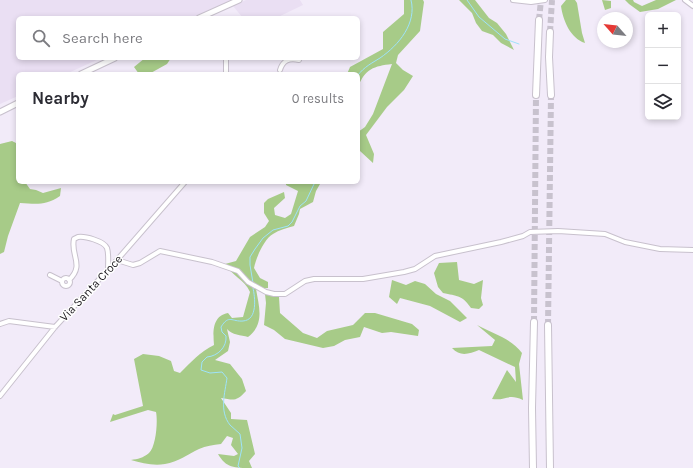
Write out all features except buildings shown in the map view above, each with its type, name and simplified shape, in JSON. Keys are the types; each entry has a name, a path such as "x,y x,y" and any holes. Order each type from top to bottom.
{"highway":[{"path":"536,95 539,20"},
{"path":"550,32 549,57 551,95"},
{"path":"534,322 532,408 534,468"},
{"path":"548,325 550,468"}],"main road":[{"path":"203,16 239,0"},
{"path":"85,72 111,60"},
{"path":"0,112 16,104"}],"street":[{"path":"513,0 531,2 545,0"},
{"path":"685,0 693,6"},
{"path":"226,60 226,72"},
{"path":"280,70 282,64 287,60"},
{"name":"Via Santa Croce","path":"0,396 55,327 117,260 183,184"},
{"path":"117,260 133,264 140,263 160,251 212,262 238,271 248,282 266,292 285,294 305,281 314,279 364,279 404,272 415,269 435,256 501,242 523,236 530,232 558,230 605,234 625,242 660,250 693,250"},
{"path":"50,275 62,281 65,278 69,280 76,269 77,262 74,250 74,239 78,237 95,240 105,245 108,250 108,270"},
{"path":"0,324 8,320 55,327"},
{"path":"50,326 52,332"}],"shaded area":[{"path":"0,0 235,0 197,16 16,16 16,60 97,60 70,72 16,72 16,97 0,104"},
{"path":"246,0 300,0 303,5 280,16 241,16 233,6"}],"green space":[{"path":"404,0 423,0 420,31 398,55 396,63 403,70 413,76 404,90 387,107 366,135 374,154 373,163 360,151 360,131 365,127 373,114 392,64 375,67 367,72 360,83 360,72 348,72 350,67 383,49 383,32 404,14"},
{"path":"459,0 475,0 489,18 497,23 506,34 514,50 501,43 493,35 482,31 476,23 472,13"},
{"path":"566,0 575,0 577,3 585,43 580,41 571,33 563,17 561,6"},
{"path":"602,0 611,1 611,8 605,10"},
{"path":"625,0 633,0 642,6 656,0 676,0 658,9 640,12"},
{"path":"143,60 170,60 167,64 153,72 138,72 134,67"},
{"path":"12,141 16,143 16,184 26,184 30,189 43,193 61,188 60,196 45,203 20,203 4,252 0,254 0,144"},
{"path":"320,184 313,202 300,209 294,226 283,229 270,236 259,254 254,268 260,278 268,282 268,288 256,289 260,315 257,327 248,337 234,334 227,329 230,342 228,351 215,360 230,364 242,379 246,391 243,395 237,399 221,398 231,413 231,419 247,420 255,454 249,461 252,468 231,466 221,459 218,454 234,456 238,454 231,445 233,438 227,436 221,444 202,448 170,463 161,465 131,460 143,457 151,450 155,440 157,421 156,412 148,410 110,422 113,414 115,415 143,406 134,359 143,354 159,356 171,361 174,371 180,373 200,354 214,345 214,330 216,321 219,317 228,313 232,318 243,317 250,292 245,284 225,264 236,261 250,237 265,227 269,221 264,213 264,203 268,199 284,192 285,198 274,208 275,215 285,218 291,214 298,191 286,185"},
{"path":"457,262 459,280 474,284 483,280 481,298 483,305 479,309 471,308 462,298 443,293 438,287 434,273 439,263"},
{"path":"392,280 406,285 415,281 425,284 436,294 450,301 467,318 460,322 430,306 400,298 397,304 389,297"},
{"path":"265,294 279,297 280,313 303,333 317,338 327,331 353,325 365,313 375,313 412,324 419,330 418,336 391,332 382,333 364,327 360,337 345,340 334,346 323,348 285,339 274,330 264,325 266,303"},
{"path":"477,325 507,340 522,353 519,364 523,400 514,397 492,399 507,370 516,382 515,367 479,350 461,354 452,348 492,346 495,340"}],"waterway":[{"path":"360,72 394,47 405,33 411,17 411,0"},
{"path":"467,0 479,17 505,39 519,44"},
{"path":"253,283 250,257 263,238 273,230 288,226 292,222 300,206 306,201 314,184"},
{"path":"240,468 238,466 242,448 240,434 230,425 224,408 227,378 222,372 210,373 201,370 202,362 207,357 218,353 225,344 226,336 222,332 221,327 224,323 229,320 248,320 251,317 254,308 253,288"}],"tunnel":[{"path":"539,20 541,0"},
{"path":"550,32 552,0"},
{"path":"534,322 536,95"},
{"path":"548,325 551,95"}]}
